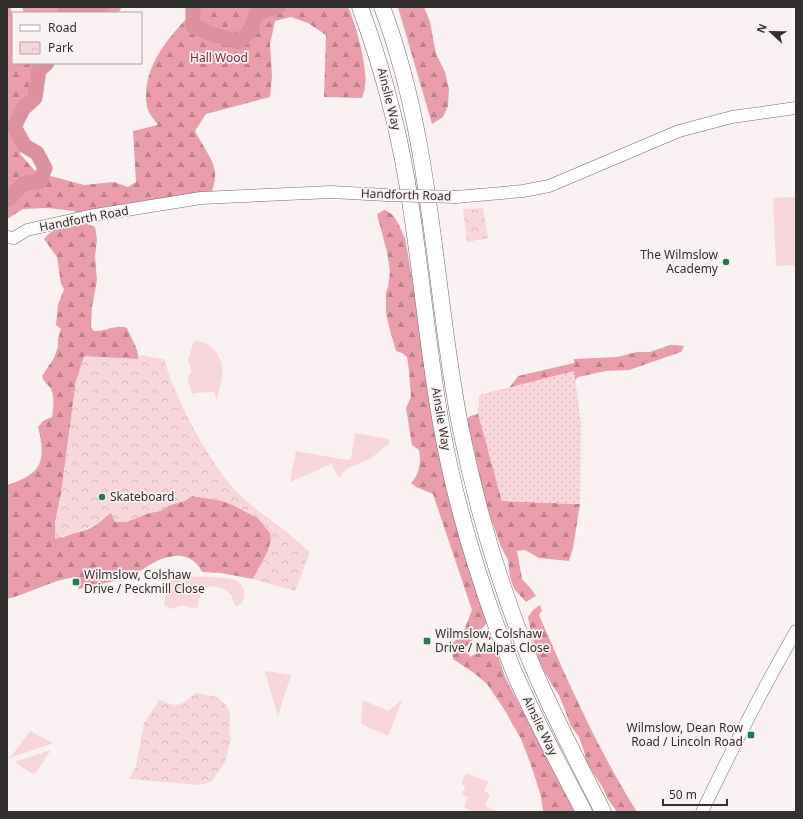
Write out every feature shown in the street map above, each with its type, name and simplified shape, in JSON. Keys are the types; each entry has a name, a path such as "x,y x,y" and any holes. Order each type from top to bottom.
{"highway":[{"name":"Ainslie Way","path":"360,7 378,58 389,97 407,181 442,429 455,493 467,540 481,583 514,672 545,738 584,812"},
{"name":"Ainslie Way","path":"382,7 397,53 416,124 428,194 448,353 460,425 484,529 497,573 530,661 561,729 603,812"}],"main road":[{"name":"Handforth Road","path":"7,237 14,238 27,230 90,216 201,198 331,192 387,196 456,197 523,191 549,186 679,131 732,117 796,108"},
{"path":"702,812 759,697 796,631"}],"green space":[{"name":"Hall Wood","path":"7,7 10,7 12,13 12,64 54,64 28,94 21,119 24,131 20,154 36,172 84,185 114,182 128,187 136,182 133,131 158,125 147,107 146,92 148,78 153,64 169,39 198,7 348,7 358,35 365,68 365,89 362,98 324,97 326,35 308,23 291,17 275,21 270,44 272,76 270,97 206,114 195,131 209,155 215,170 215,178 209,198 84,217 74,211 47,208 23,209 7,219"},
{"path":"22,7 74,7 72,12 24,12"},
{"path":"88,7 122,7 119,12 92,12"},
{"path":"398,7 424,7 430,22 436,54 445,72 449,89 448,106 443,117 432,124"},
{"path":"796,197 796,265 776,266 773,198"},
{"path":"483,208 488,238 467,242 463,209"},
{"path":"384,210 395,218 405,238 452,509 462,547 487,623 465,648 470,657 494,643 505,677 575,812 543,812 541,796 531,765 521,739 504,709 487,684 453,659 452,644 463,633 472,610 433,494 416,487 411,483 418,472 420,454 419,450 412,445 406,408 411,397 407,357 396,351 386,312 386,293 390,272 387,252 377,214"},
{"path":"78,224 87,224 95,227 97,240 95,256 97,280 92,307 91,327 94,331 114,327 127,328 136,347 138,359 96,358 76,381 61,494 55,523 62,538 96,525 111,513 126,522 149,513 160,511 192,496 219,500 231,504 258,518 270,533 271,540 268,551 253,579 221,573 202,572 198,565 193,561 182,556 175,556 162,559 133,575 111,582 79,589 76,577 58,581 7,599 7,485 27,476 39,465 42,449 38,427 43,421 52,417 53,410 52,392 42,376 54,358 58,347 58,339 61,329 56,325 58,305 64,289 61,284 57,257 44,239 55,230"},
{"path":"194,341 207,344 212,347 219,357 222,376 217,401 214,392 195,393 194,398 188,381 188,376 191,373 191,369 188,360"},
{"path":"670,345 684,346 681,352 629,370 606,371 578,377 571,385 488,450 502,501 580,504 573,548 569,561 539,558 525,550 517,551 522,579 536,596 526,602 515,590 510,578 508,560 501,547 489,513 473,445 465,421 470,416 478,414 480,395 509,388 518,376 574,363 574,359 617,357 637,352 650,352"},
{"path":"139,355 164,359 169,376 185,413 206,451 229,483 257,510 310,552 295,591 253,579 268,551 271,540 270,533 258,518 231,504 219,500 192,496 160,511 149,513 126,522 115,522 111,513 101,519 96,525 55,539 55,523 61,494 76,381 84,356 138,359"},
{"path":"574,371 581,423 580,504 502,501 478,414 480,395"},
{"path":"357,433 388,439 390,443 370,459 346,469 339,478 331,464 290,482 296,451 347,460 351,458 355,434"},
{"path":"177,577 217,577 232,579 237,581 244,590 243,600 240,605 236,606 232,596 227,591 211,586 201,593 198,608 195,607 194,609 183,605 172,609 164,605 168,585"},
{"path":"540,605 542,611 539,615 572,690 596,740 637,812 617,812 608,799 602,786 587,764 579,737 571,726 559,695 538,660 537,648 532,638 528,617 533,610"},
{"path":"265,672 291,675 278,716"},
{"path":"196,693 217,697 226,705 230,713 229,732 231,740 225,762 211,782 200,785 129,779 136,766 144,723 159,700 175,705 186,701"},
{"path":"403,699 388,736 363,725 361,722 363,700 388,711"},
{"path":"30,731 53,743 10,758"},
{"path":"51,750 34,775 14,762"},
{"path":"466,773 488,782 484,791 490,794 485,806 499,812 471,812 464,807 468,797 462,795 465,786 461,784"}],"waterway":[{"path":"67,12 81,8 101,7"},
{"path":"193,7 193,26 209,33 238,42 251,30 256,13 278,7"},
{"path":"7,199 9,199 23,184 40,181 45,168 37,153 25,146 14,127 23,109 35,98 39,70 46,64"}],"place":[{"name":"The Wilmslow Academy","path":"726,262"},
{"name":"Skateboard","path":"102,497"},
{"name":"Wilmslow, Colshaw Drive / Peckmill Close","path":"76,582"},
{"name":"Wilmslow, Colshaw Drive / Malpas Close","path":"427,641"},
{"name":"Wilmslow, Dean Row Road / Lincoln Road","path":"751,735"}]}
